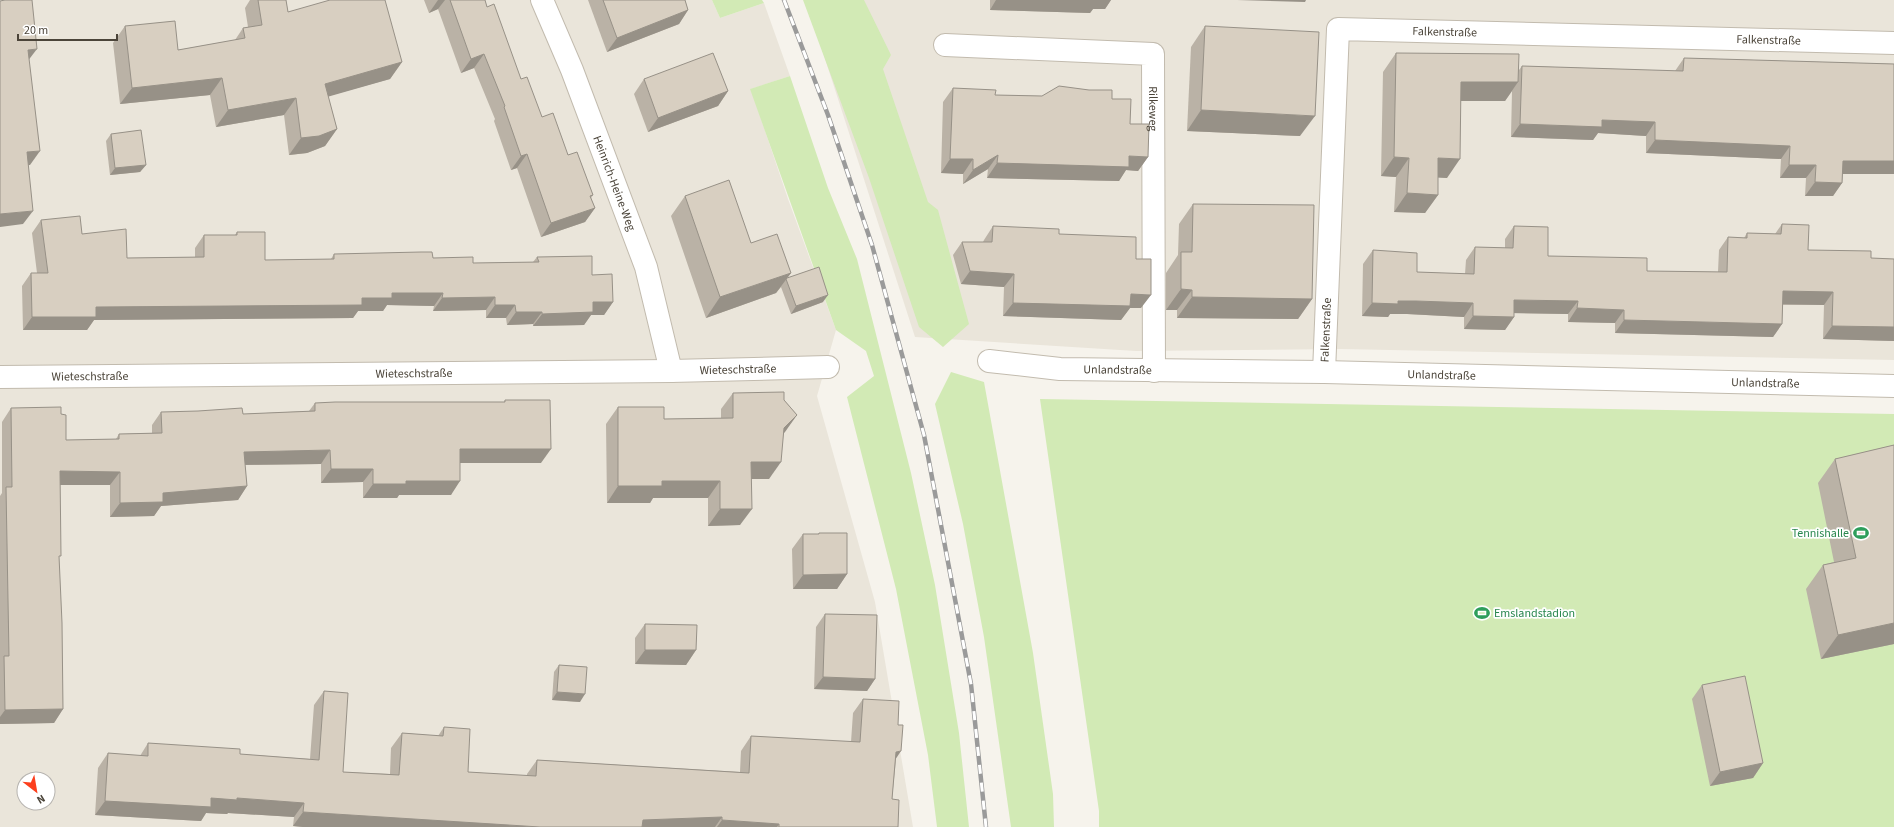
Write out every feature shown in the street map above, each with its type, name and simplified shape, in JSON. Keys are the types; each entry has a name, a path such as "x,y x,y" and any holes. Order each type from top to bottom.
{"street":[{"name":"Heinrich-Heine-Weg","path":"542,0 572,70 646,267 671,371"},
{"name":"Falkenstraße","path":"1324,372 1338,29 1894,43"},
{"name":"Rilkeweg","path":"945,45 1152,54 1154,371"},
{"name":"Unlandstraße","path":"989,361 1060,369 1324,372 1894,386"},
{"name":"Wieteschstraße","path":"0,377 671,371 828,367"}],"shaded area":[{"path":"0,0 712,0 720,18 764,3 790,76 751,89 788,199 836,330 817,396 875,602 913,827 0,827"},
{"path":"806,0 1894,0 1894,360 1341,349 1136,351 915,337"}],"green space":[{"path":"712,0 762,0 764,3 720,18"},
{"path":"803,0 864,0 891,55 883,69 928,202 938,210 969,324 943,347 919,327 869,178"},
{"path":"790,76 828,188 857,259 911,473 935,585 959,733 969,827 937,827 928,755 896,589 847,397 874,376 866,351 836,330 750,89"},
{"path":"951,372 984,382 1033,653 1053,794 1054,827 1011,827 984,637 963,524 935,404"},
{"name":"Emslandstadion","path":"1040,399 1894,414 1894,827 1099,827 1099,811"}],"building":[{"path":"32,0 37,49 28,50 40,151 27,152 33,211 0,214 0,1"},
{"path":"258,0 286,0 288,12 330,0 385,0 402,62 325,84 337,129 319,136 301,138 296,98 228,110 222,78 132,88 125,26 175,21 178,50 245,38 243,28 262,25"},
{"path":"450,0 485,0 487,7 494,4 521,79 527,77 542,117 553,113 568,155 577,152 593,195 590,196 595,208 551,223 527,154 521,156 504,107 505,106 484,54 471,59"},
{"path":"603,0 685,0 688,10 617,38"},
{"path":"1205,26 1319,32 1315,116 1201,110"},
{"path":"713,53 728,91 658,118 644,79"},
{"path":"1396,53 1519,54 1518,82 1461,82 1460,159 1438,158 1438,195 1407,193 1409,158 1394,157"},
{"path":"1684,58 1894,64 1894,161 1843,161 1842,183 1815,182 1816,165 1789,165 1790,146 1655,140 1655,122 1602,120 1602,127 1520,124 1522,66 1683,71"},
{"path":"1059,86 1089,90 1112,90 1112,99 1131,99 1130,124 1149,124 1148,157 1129,156 1129,167 997,163 998,155 973,170 973,159 950,159 953,88 996,90 995,95 1042,96"},
{"path":"141,130 146,165 115,168 111,134"},
{"path":"729,180 751,243 777,234 791,273 720,297 685,196"},
{"path":"1193,204 1314,205 1312,299 1192,297 1192,290 1181,289 1181,252 1192,252"},
{"path":"80,216 82,234 126,229 127,258 204,257 204,235 237,235 237,232 265,232 265,260 334,259 334,254 421,252 432,252 433,258 473,257 473,263 539,262 537,257 592,256 592,275 612,274 613,302 593,302 593,312 542,314 542,312 516,312 515,305 495,305 495,297 442,298 443,293 392,293 392,298 362,298 362,305 96,307 96,317 32,317 31,273 48,273 41,220"},
{"path":"1782,224 1809,225 1808,250 1871,251 1871,258 1894,259 1894,327 1832,326 1833,292 1783,291 1782,324 1624,320 1624,310 1577,308 1578,301 1514,300 1514,317 1473,316 1473,303 1398,301 1398,304 1372,303 1373,250 1417,253 1417,272 1474,274 1475,247 1513,248 1514,226 1548,227 1548,256 1647,258 1647,271 1727,272 1728,237 1747,238 1747,233 1781,234"},
{"path":"993,226 1059,229 1059,234 1136,237 1136,259 1151,259 1151,295 1131,294 1130,306 1013,303 1014,274 970,271 962,242 992,242"},
{"path":"819,267 828,295 796,306 786,279"},
{"path":"784,392 784,400 797,415 784,428 781,462 751,462 752,509 720,509 720,481 662,481 662,486 618,486 618,407 664,407 664,419 733,418 733,393"},
{"path":"505,400 550,400 551,449 460,449 460,481 406,481 406,484 373,484 373,469 331,469 330,450 244,452 247,486 163,493 163,502 120,503 120,472 60,471 61,556 59,556 62,623 63,709 5,710 4,656 9,656 6,487 12,487 11,408 61,407 61,414 66,415 66,440 119,439 119,434 162,433 161,412 242,408 243,414 315,411 315,403 505,402"},
{"name":"Tennishalle","path":"1894,445 1894,623 1838,635 1823,565 1856,558 1835,459"},
{"path":"847,533 847,574 803,575 803,534"},
{"path":"825,614 877,615 875,679 823,677"},
{"path":"645,624 697,625 696,650 645,650"},
{"path":"559,665 587,667 585,694 557,692"},
{"path":"1745,676 1763,763 1720,772 1702,685"},
{"path":"324,691 348,693 343,772 399,775 402,733 443,736 444,727 470,729 468,772 536,776 537,760 749,773 751,736 860,742 863,699 899,701 898,725 903,725 901,751 896,752 892,799 899,800 898,827 779,827 779,824 722,820 722,817 643,820 642,827 540,827 303,812 304,803 237,798 237,800 211,798 211,807 105,801 108,753 148,756 148,743 240,749 240,754 319,760"}],"railway":[{"path":"784,0 828,115 872,245 924,435 971,684 986,827"}],"place":[{"name":"Tennishalle","path":"1861,533"},
{"name":"Emslandstadion","path":"1482,613"}]}
